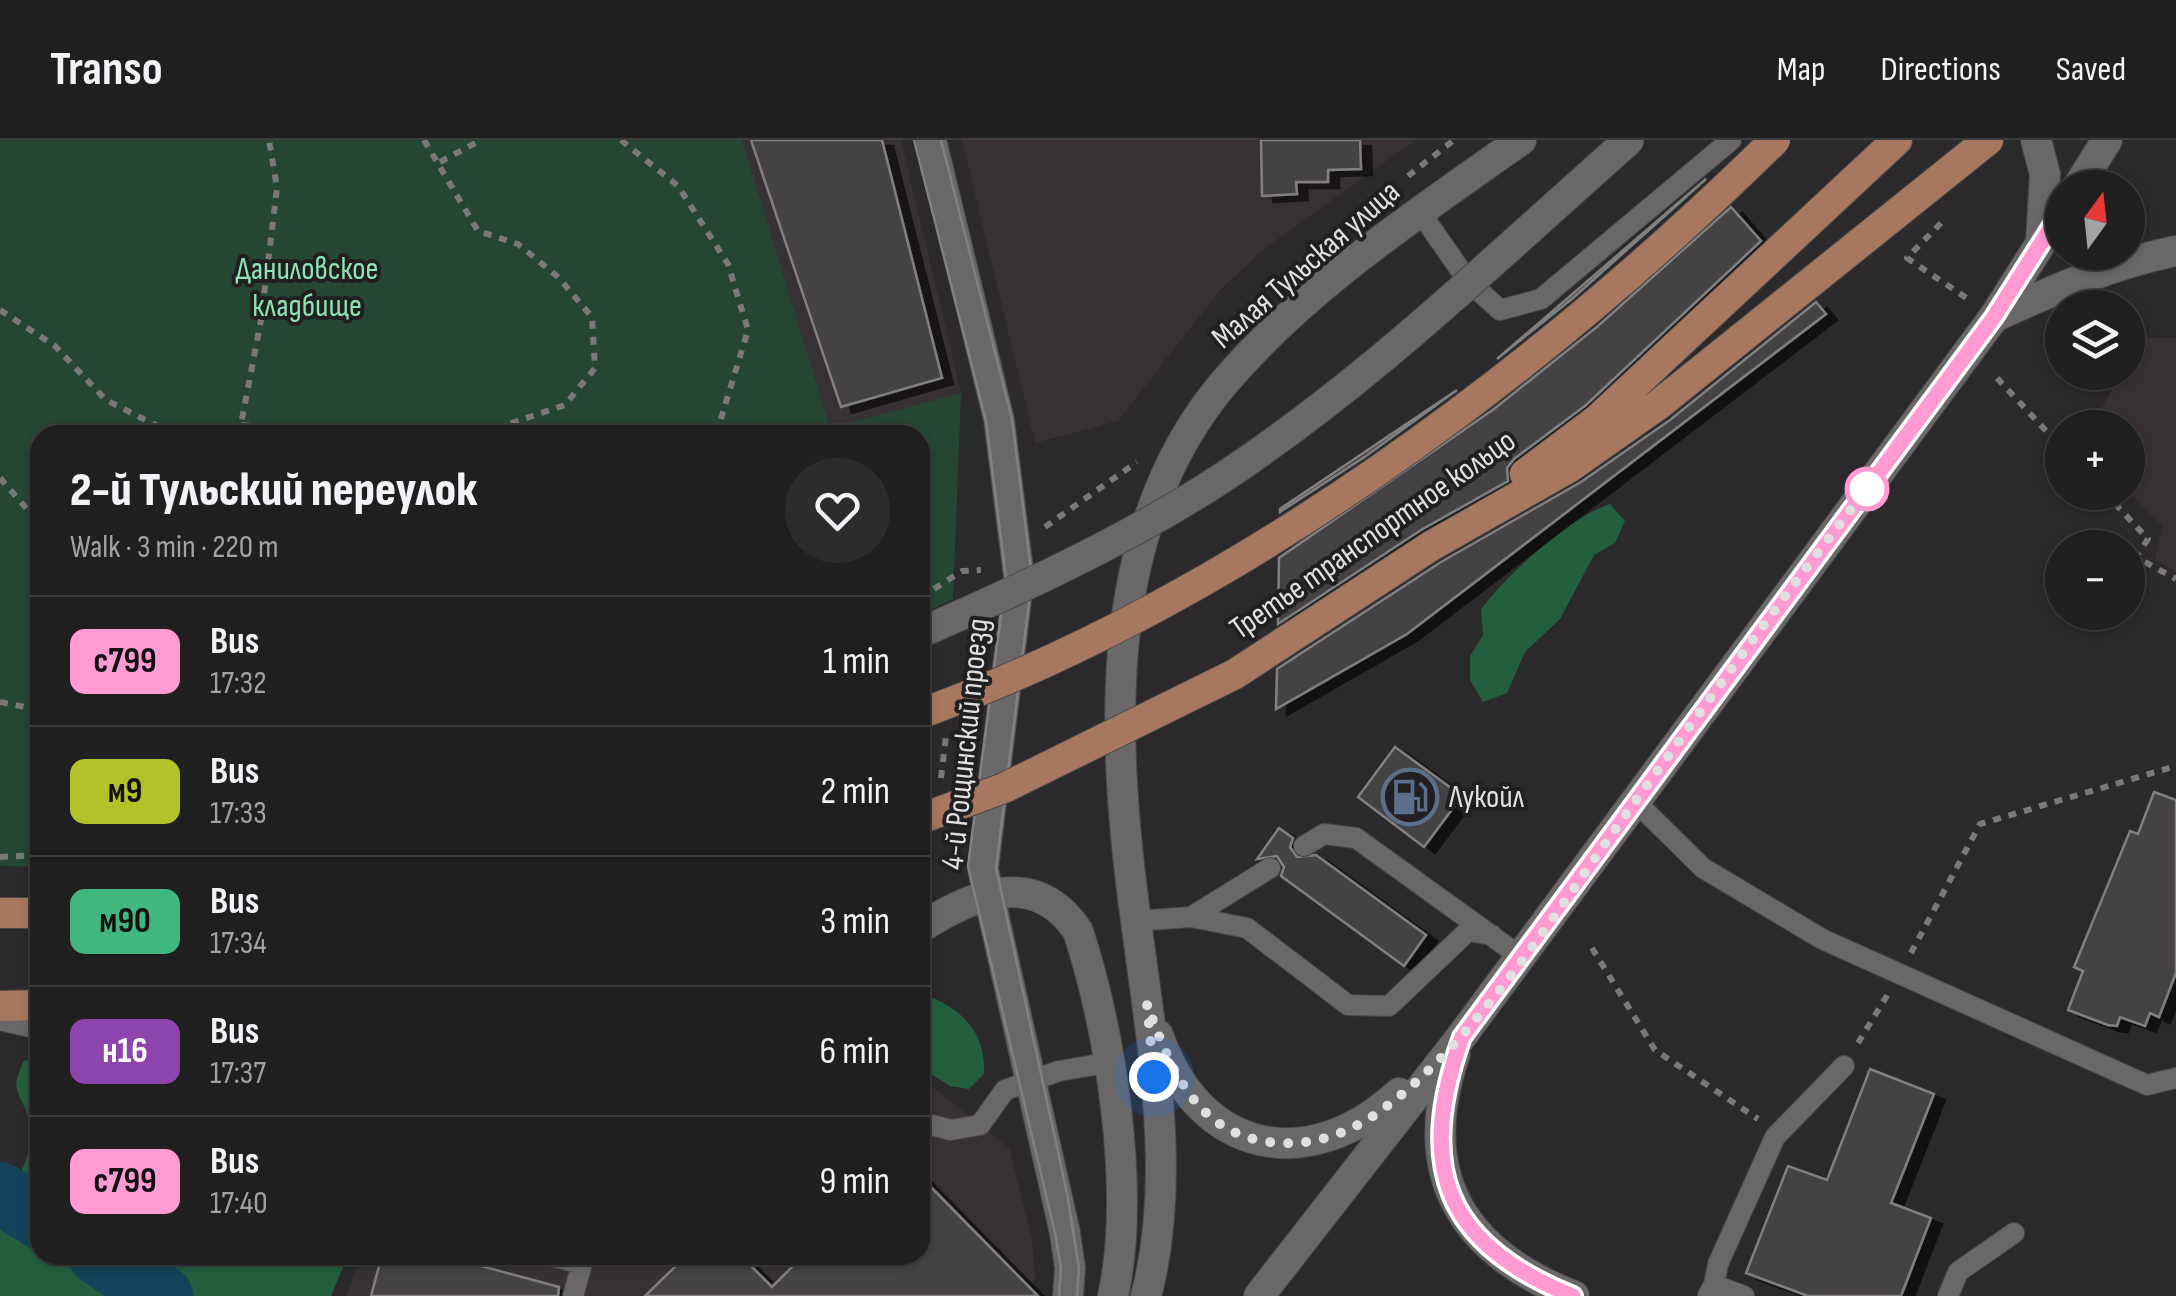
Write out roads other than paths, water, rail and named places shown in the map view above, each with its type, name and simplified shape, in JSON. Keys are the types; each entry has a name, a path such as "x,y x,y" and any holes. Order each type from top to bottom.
{"main road":[{"name":"4-й Рощинский проезд","path":"930,140 999,420 1019,577 983,869 1065,1233 1070,1268 1068,1296"},
{"name":"Малая Тульская улица","path":"1147,1004 1118,760 1122,642 1143,537 1168,474 1222,386 1283,323 1420,212 1521,140"},
{"path":"930,629 1070,567 1207,488 1324,404 1629,140"},
{"name":"Третье транспортное кольцо","path":"930,710 1019,678 1202,584 1340,493 1583,317 1776,140"},
{"name":"Третье транспортное кольцо","path":"930,815 1004,788 1235,674 1432,546 1598,418 1897,140"},
{"path":"1432,546 1570,467 1658,405 1988,140"},
{"path":"2036,140 2045,174 2040,245"},
{"path":"2088,170 2107,140"},
{"path":"1259,1296 1462,1037 1994,317 2045,237"},
{"path":"1994,317 2115,266 2176,251"},
{"path":"930,922 961,903 987,895 1030,894 1066,913 1086,955 1106,1064 1123,1196 1112,1296"},
{"path":"0,914 30,913"},
{"path":"1147,1004 1166,1058 1206,1114 1236,1134 1284,1144 1308,1144 1341,1133 1377,1114 1462,1037"},
{"path":"1146,1296 1157,1224 1161,1151 1147,1004"},
{"path":"0,1006 30,1005"},
{"path":"0,1015 30,1022"},
{"path":"1462,1037 1438,1118 1444,1178 1470,1226 1489,1249 1522,1274 1574,1296"}],"lane":[{"path":"1420,212 1468,282 1500,310 1541,299 1731,140"},
{"path":"1635,800 1703,868 1822,939 2147,1085 2176,1078"},
{"path":"1304,846 1324,834 1356,838 1521,956"},
{"path":"1191,917 1270,868"},
{"path":"1136,921 1191,917 1248,928 1348,1005 1389,1006 1468,932 1492,935"},
{"path":"930,1125 951,1130 980,1126 1005,1090 1059,1071 1106,1064"},
{"path":"1744,1296 1711,1290 1718,1264 1774,1137 1844,1066"},
{"path":"1948,1296 1958,1272 2014,1234"},
{"path":"573,1296 588,1265"}],"waterway":[{"path":"0,1193 30,1212"},
{"path":"114,1265 162,1296"}],"tram line":[{"path":"914,140 986,421 1006,577 968,866 1055,1233 1061,1268 1059,1296"},
{"path":"941,140 1012,419 1032,578 996,868 1067,1193 1079,1268 1077,1296"}],"place":[{"name":"Лукойл","path":"1410,797"}],"park label":[{"name":"Даниловское кладбище","path":"307,288"}]}
